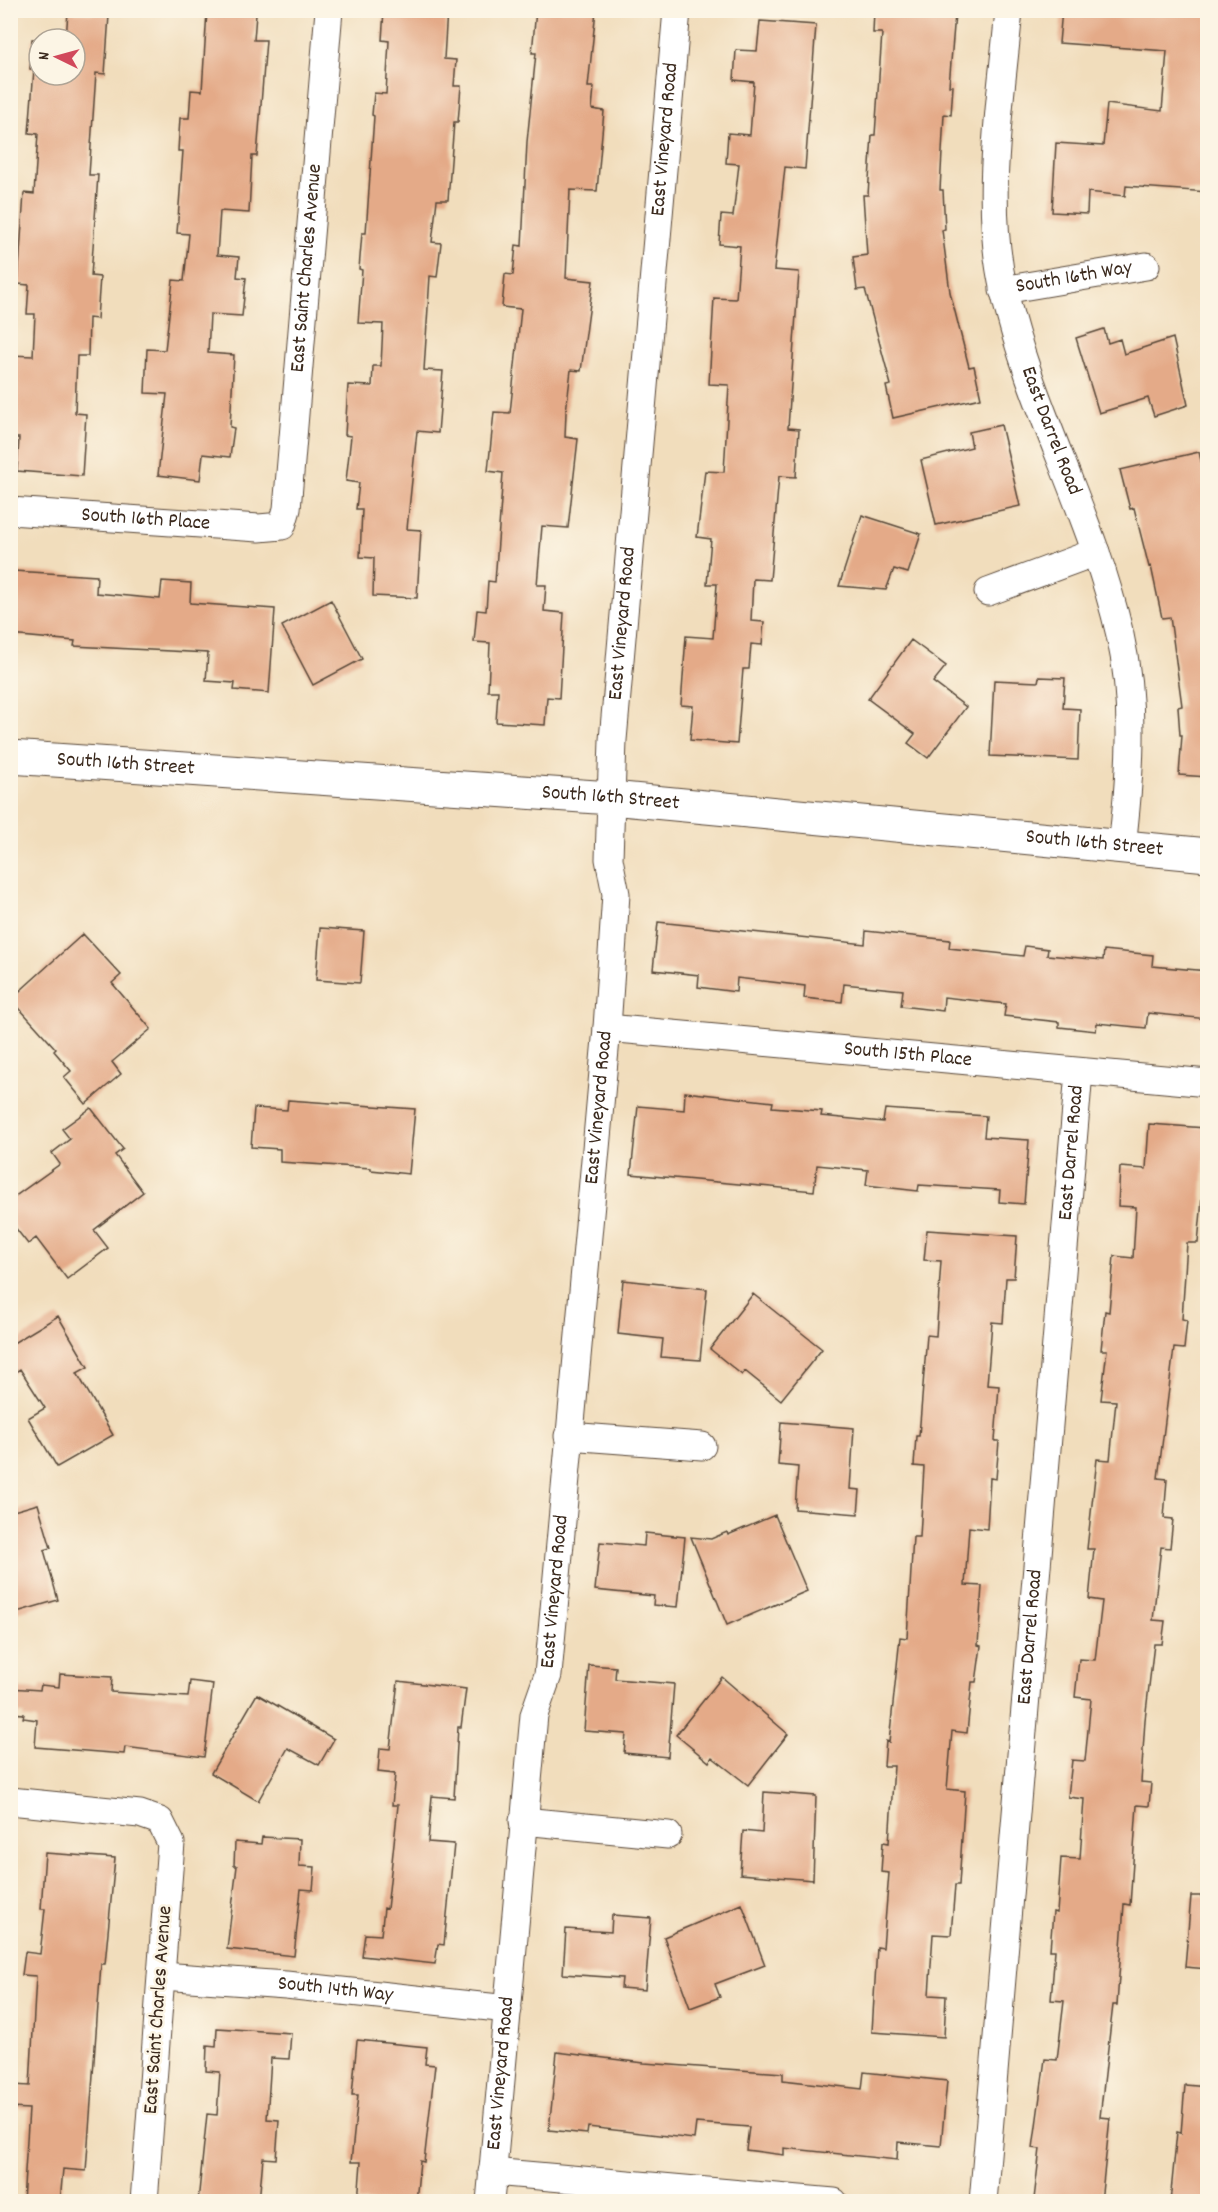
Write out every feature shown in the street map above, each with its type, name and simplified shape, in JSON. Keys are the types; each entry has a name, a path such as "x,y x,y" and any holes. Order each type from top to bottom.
{"main road":[{"name":"South 16th Street","path":"10,757 611,798 1208,855"}],"street":[{"name":"East Saint Charles Avenue","path":"282,526 287,509 329,10"},
{"name":"East Vineyard Road","path":"490,2202 534,1715 548,1676 568,1436 607,1028 616,894 609,859 613,740 677,10"},
{"name":"East Darrel Road","path":"1009,10 994,186 1003,290 1051,435 1096,552 1120,636 1129,702 1130,761 1122,848"},
{"name":"South 16th Way","path":"1003,290 1146,266"},
{"name":"South 16th Place","path":"10,511 259,528 282,526"},
{"path":"988,592 1096,552"},
{"name":"South 15th Place","path":"607,1028 1208,1083"},
{"name":"East Darrel Road","path":"983,2202 1079,1072"},
{"path":"568,1436 702,1446"},
{"name":"East Saint Charles Avenue","path":"10,1801 140,1814 160,1821 171,1843 144,2202"},
{"path":"523,1821 668,1835"},
{"name":"South 14th Way","path":"162,1976 286,1985 508,2009"},
{"path":"492,2172 834,2202"}],"building":[{"path":"384,10 447,10 444,59 456,60 454,86 461,86 458,122 454,122 448,200 437,200 432,242 441,243 437,277 430,276 424,370 443,371 438,433 417,431 407,529 421,530 417,598 373,596 374,558 360,557 362,509 356,509 359,483 346,481 351,436 345,435 348,385 372,386 373,366 381,366 383,324 358,323 362,270 359,269 362,233 366,233 374,93 386,94 389,41 382,40"},
{"path":"536,10 596,10 588,87 594,87 592,109 604,111 597,191 570,190 566,278 593,281 581,371 571,370 566,412 565,437 578,439 568,528 542,526 537,585 546,585 544,611 564,613 559,698 547,697 545,725 496,722 498,691 488,691 490,643 474,642 477,610 486,611 488,581 495,582 503,473 488,471 494,412 510,413 521,309 502,307 505,274 513,275 516,245 522,246 527,142 536,53 532,53"},
{"path":"874,10 955,14 949,86 953,86 951,115 944,114 940,190 943,190 945,229 942,230 950,292 969,367 974,366 981,398 893,418 886,386 891,385 865,289 857,290 853,257 867,255 863,195 868,195 872,135 875,135 882,33 873,33"},
{"path":"1062,10 1208,10 1202,115 1208,115 1208,192 1126,186 1125,196 1088,192 1087,214 1052,212 1056,143 1103,146 1107,104 1162,111 1167,51 1059,43"},
{"path":"207,11 256,14 254,40 266,40 257,156 252,156 249,213 220,211 217,255 239,257 237,277 246,278 242,316 210,314 208,353 234,355 230,427 234,428 230,457 203,454 200,480 158,475 167,394 145,393 147,349 165,350 173,280 184,281 189,234 177,233 183,151 178,151 180,118 189,118 191,90 202,91"},
{"path":"68,12 109,15 105,74 96,73 89,175 98,175 91,276 100,277 97,319 89,318 88,356 77,356 75,413 86,414 82,476 17,471 19,438 10,438 10,355 33,356 35,314 27,314 29,285 18,284 24,193 34,194 38,134 29,133 33,87 87,87 87,27 67,27"},
{"path":"760,21 816,25 805,169 785,167 774,270 799,272 788,428 799,429 796,477 779,476 770,580 753,579 751,621 764,622 762,645 751,644 749,669 743,669 737,744 690,740 693,706 681,705 686,636 713,638 717,584 707,584 711,539 697,537 705,471 724,472 729,385 709,384 714,298 736,299 740,246 719,244 721,215 733,216 739,164 726,163 728,133 750,135 754,82 734,80 736,50 757,51"},
{"path":"1104,329 1108,343 1120,339 1124,354 1173,338 1188,405 1154,416 1148,398 1099,413 1076,338"},
{"path":"1001,425 1020,506 936,525 921,460 972,447 969,432"},
{"path":"1199,452 1208,490 1208,777 1179,775 1182,735 1180,735 1178,707 1182,706 1170,617 1162,618 1151,566 1149,567 1134,508 1130,509 1120,470"},
{"path":"862,515 921,534 908,573 894,569 886,590 839,586"},
{"path":"13,571 97,576 96,593 160,599 162,581 191,583 190,603 275,609 269,693 234,690 235,683 206,681 208,653 74,646 75,641 10,635 10,584 13,584"},
{"path":"331,600 362,659 313,685 282,626"},
{"path":"911,640 946,666 933,682 966,707 928,758 908,743 915,734 868,699"},
{"path":"1039,677 1065,678 1063,708 1080,709 1078,760 990,756 994,680 1038,682"},
{"path":"658,922 865,944 866,931 950,940 949,948 1023,956 1025,946 1048,949 1047,955 1103,960 1104,950 1153,955 1152,966 1208,971 1208,1019 1148,1013 1146,1028 1097,1023 1096,1031 1059,1027 1059,1022 1004,1016 1006,1004 944,997 943,1011 901,1006 903,990 844,984 842,1002 804,998 805,986 737,978 736,992 698,987 699,975 653,970"},
{"path":"320,928 364,931 360,983 316,980"},
{"path":"83,934 121,975 112,983 151,1029 112,1062 121,1074 86,1104 64,1077 71,1071 54,1051 56,1049 11,999"},
{"path":"685,1092 773,1102 772,1107 822,1111 821,1116 883,1122 885,1109 986,1116 984,1137 1029,1140 1024,1204 999,1202 1000,1190 919,1185 918,1191 866,1185 868,1170 817,1165 814,1191 631,1174 638,1106 684,1110"},
{"path":"288,1100 415,1109 409,1174 371,1170 371,1168 280,1162 280,1149 251,1147 254,1108 287,1110"},
{"path":"91,1108 123,1149 115,1155 143,1192 94,1230 108,1248 67,1279 36,1238 28,1244 10,1221 10,1200 60,1164 52,1153 70,1139 62,1129"},
{"path":"1149,1124 1206,1128 1201,1211 1198,1243 1187,1243 1182,1319 1187,1320 1184,1349 1174,1348 1158,1478 1167,1479 1164,1518 1173,1519 1170,1548 1161,1547 1153,1620 1165,1621 1162,1644 1154,1644 1145,1720 1141,1782 1151,1783 1149,1806 1137,1805 1130,1905 1124,1904 1117,2005 1113,2005 1100,2117 1110,2118 1101,2202 1062,2202 1034,2199 1040,2149 1033,2148 1045,2059 1057,2060 1064,2001 1051,2000 1055,1950 1050,1950 1053,1912 1057,1913 1061,1858 1080,1859 1084,1799 1068,1797 1072,1760 1085,1761 1091,1699 1075,1697 1079,1659 1095,1660 1102,1601 1089,1599 1094,1549 1087,1549 1097,1459 1110,1460 1116,1401 1101,1400 1107,1350 1101,1350 1105,1311 1109,1312 1114,1256 1133,1258 1136,1207 1118,1206 1120,1167 1146,1169"},
{"path":"927,1230 1017,1236 1014,1278 1006,1278 1003,1323 992,1322 987,1385 999,1386 995,1441 999,1441 996,1479 990,1478 987,1529 969,1527 965,1585 982,1586 978,1645 981,1646 976,1682 972,1682 967,1733 952,1731 947,1789 965,1791 959,1885 955,1885 951,1935 933,1934 929,1995 946,1996 944,2037 872,2032 877,1947 883,1948 889,1873 881,1872 883,1842 889,1843 894,1766 884,1766 886,1741 889,1742 900,1637 907,1638 913,1537 920,1537 924,1467 914,1466 916,1436 919,1436 927,1335 936,1336 941,1261 924,1260"},
{"path":"623,1280 707,1289 700,1360 661,1357 663,1339 618,1334"},
{"path":"753,1294 822,1349 781,1400 745,1371 742,1375 710,1349"},
{"path":"58,1316 88,1367 77,1373 113,1435 57,1467 28,1418 45,1408 20,1369 10,1376 10,1345"},
{"path":"781,1422 854,1428 850,1489 860,1490 858,1514 795,1509 798,1467 778,1465"},
{"path":"38,1504 51,1548 44,1550 58,1600 10,1614 10,1512"},
{"path":"775,1515 807,1591 727,1625 691,1537 711,1539 727,1532 728,1535"},
{"path":"645,1533 685,1537 678,1607 653,1605 654,1596 595,1590 600,1542 644,1546"},
{"path":"589,1665 616,1667 615,1679 674,1684 668,1757 624,1753 626,1734 584,1731"},
{"path":"60,1674 112,1677 111,1692 188,1697 190,1681 213,1684 204,1757 125,1747 124,1754 35,1747 37,1720 23,1718 24,1714 10,1713 10,1688 40,1690 41,1685 59,1687"},
{"path":"722,1677 788,1734 748,1785 712,1757 709,1762 676,1735"},
{"path":"398,1681 466,1689 461,1727 458,1727 454,1798 432,1796 428,1842 454,1844 444,1945 438,1944 435,1964 362,1956 365,1934 381,1935 384,1908 387,1909 398,1805 392,1805 395,1774 378,1772 380,1748 390,1749"},
{"path":"257,1694 334,1739 319,1765 288,1748 258,1801 211,1773"},
{"path":"764,1792 816,1796 813,1880 740,1874 743,1831 762,1833"},
{"path":"262,1837 300,1839 299,1866 315,1867 313,1890 301,1889 294,1956 227,1949 237,1866 234,1866 235,1842 261,1844"},
{"path":"45,1853 115,1858 105,1964 101,1964 86,2171 63,2169 60,2202 23,2202 29,2109 11,2108 13,2085 30,2086 36,1976 22,1975 25,1952 40,1954 45,1909 41,1909"},
{"path":"1191,1896 1208,1896 1208,1969 1185,1967"},
{"path":"742,1904 765,1965 715,1984 720,1997 690,2008 664,1937"},
{"path":"612,1915 651,1918 645,1990 621,1988 622,1978 563,1974 566,1929 611,1932"},
{"path":"217,2028 291,2033 289,2059 271,2058 267,2119 279,2120 276,2159 263,2158 259,2202 198,2202 207,2114 217,2115 220,2072 206,2071 207,2045 216,2046"},
{"path":"357,2040 427,2047 425,2064 435,2065 424,2162 420,2161 416,2202 358,2202 361,2162 351,2162 358,2095 352,2095"},
{"path":"557,2052 644,2063 783,2073 783,2080 862,2089 864,2072 947,2081 941,2146 898,2142 897,2160 784,2148 784,2155 746,2150 749,2127 696,2123 694,2139 588,2127 587,2134 549,2130"},
{"path":"1185,2085 1208,2087 1208,2202 1170,2202 1177,2132 1181,2133"}]}
